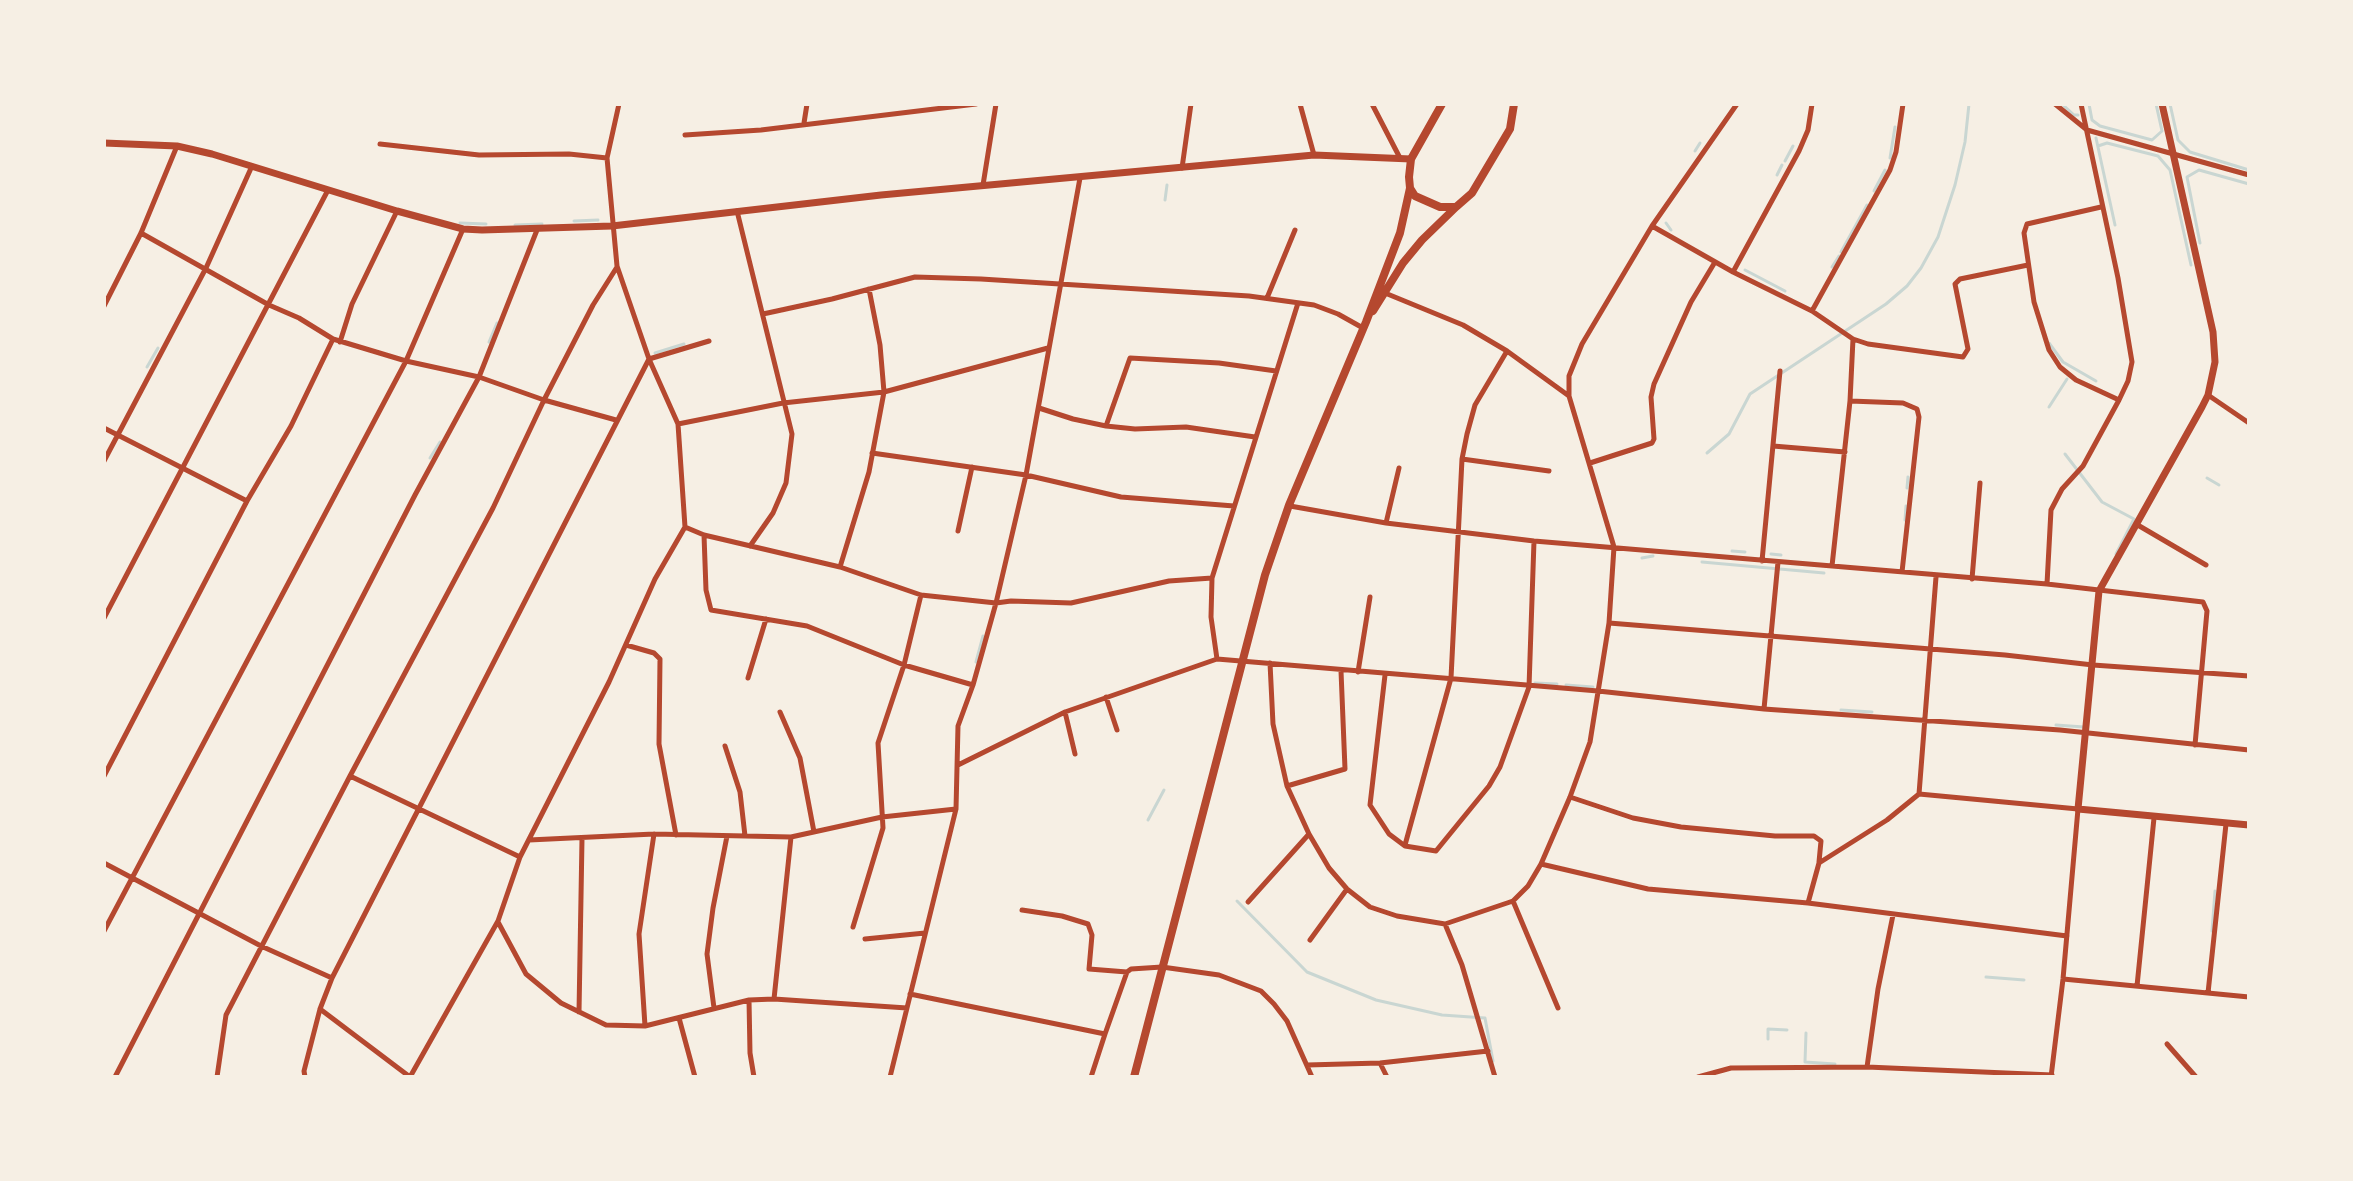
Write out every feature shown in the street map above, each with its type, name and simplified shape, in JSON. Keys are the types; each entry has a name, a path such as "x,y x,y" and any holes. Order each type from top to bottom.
{"highway":[{"path":"1134,1077 1241,660 1289,505 1400,233 1410,188 1411,159 1442,104"},
{"path":"1365,325 1422,240 1472,193 1510,129 1512,104"},
{"path":"1410,188 1426,203 1456,207"}],"main road":[{"path":"2162,104 2213,332 2215,362 2208,395 2099,591 2078,809 2249,825"},
{"path":"104,143 177,146 463,229 537,230 612,226 983,185 1314,155 1411,159"}],"street":[{"path":"320,1009 410,1077 498,921 520,857 626,645 655,579 685,527 678,424 649,359 617,266 607,158 619,104"},
{"path":"804,123 807,104"},
{"path":"685,135 761,130 976,104"},
{"path":"983,185 996,104"},
{"path":"1182,168 1191,104"},
{"path":"1300,104 1314,155"},
{"path":"1372,104 1400,158"},
{"path":"1270,663 1273,724 1287,786 1309,834 1329,868 1347,889 1370,907 1397,916 1445,924 1513,901 1528,886 1570,797 1590,742 1609,623 1614,547 1569,396 1569,376 1573,362 1652,226 1737,104"},
{"path":"1733,272 1799,151 1808,130 1812,104"},
{"path":"1812,311 1890,170 1896,152 1903,104"},
{"path":"2055,104 2087,130 2249,175"},
{"path":"2047,584 2051,510 2062,489 2083,466 2128,381 2132,362 2118,278 2081,104"},
{"path":"380,144 479,155 569,154 607,158"},
{"path":"104,306 141,233 177,146"},
{"path":"104,461 206,268 252,166"},
{"path":"890,1077 956,809 958,726 996,603 1026,475 1080,178"},
{"path":"104,618 329,189"},
{"path":"2102,207 2027,224 2024,233 2034,302 2049,350 2060,367 2076,380 2119,400"},
{"path":"736,210 792,434 789,475 773,513 750,546"},
{"path":"340,342 352,304 397,211"},
{"path":"1652,226 1733,272 1812,311 1853,339 1868,344 1963,357 1968,349 1955,284 1960,279 2028,265"},
{"path":"104,931 406,361 463,229"},
{"path":"115,1077 479,377 537,230"},
{"path":"1267,298 1295,230"},
{"path":"141,233 340,342 479,377 544,400 616,420"},
{"path":"1590,463 1652,443 1655,434 1651,397 1654,384 1671,341 1715,262"},
{"path":"217,1077 223,1023 493,508 593,305 617,266"},
{"path":"763,314 915,277 1267,298 1328,310 1365,325"},
{"path":"840,567 860,505 884,392 880,345 869,289"},
{"path":"1385,293 1463,325 1507,351 1569,396"},
{"path":"1217,659 1211,617 1212,578 1298,303"},
{"path":"104,776 247,501 291,426 333,339"},
{"path":"1832,566 1850,401 1853,339"},
{"path":"305,1077 320,1009 332,978 649,359 709,341"},
{"path":"678,424 783,403 884,392 1048,348"},
{"path":"1405,846 1451,678 1462,459 1475,405 1507,351"},
{"path":"1106,426 1130,358 1219,363 1276,371"},
{"path":"1762,561 1780,371"},
{"path":"2208,395 2249,423"},
{"path":"1850,401 1903,403 1917,409 1919,417 1902,572"},
{"path":"1039,408 1106,426 1135,429 1186,427 1255,437"},
{"path":"104,428 247,501"},
{"path":"1773,446 1845,452"},
{"path":"872,453 1026,475 1121,497 1234,506"},
{"path":"1462,459 1549,471"},
{"path":"958,531 972,467"},
{"path":"1386,523 1399,468"},
{"path":"1972,579 1980,483"},
{"path":"1289,505 1386,523 1534,541 2047,584 2203,602 2207,611 2195,745"},
{"path":"2136,524 2206,565"},
{"path":"685,527 704,535 840,567 921,595 996,603 1071,603 1169,581 1212,578"},
{"path":"704,535 706,590 711,610 820,630 904,665 973,685"},
{"path":"1385,675 1370,805 1389,834 1405,846 1436,851 1500,767 1529,687 1534,541"},
{"path":"1764,709 1778,562"},
{"path":"1919,794 1936,577"},
{"path":"853,927 883,828 878,743 904,665 921,595"},
{"path":"1358,672 1370,597"},
{"path":"748,678 766,619"},
{"path":"1609,623 2249,676"},
{"path":"626,645 654,653 660,659 659,744 676,835"},
{"path":"958,765 1065,712 1217,659 1598,691 1764,709 2034,728 2249,750"},
{"path":"1287,786 1345,769 1341,671"},
{"path":"1106,697 1117,730"},
{"path":"780,712 800,758 814,832"},
{"path":"1065,712 1075,754"},
{"path":"725,746 740,792 745,836"},
{"path":"350,776 520,857"},
{"path":"1698,1077 1731,1068 1867,1067 2052,1076 2078,809 1919,794 1887,820 1819,863"},
{"path":"1570,797 1633,818 1681,827 1775,836 1814,836 1821,841 1819,863 1808,903"},
{"path":"529,840 654,834 791,837 882,817 956,809"},
{"path":"2137,986 2154,818"},
{"path":"2208,993 2226,824"},
{"path":"645,1026 639,934 654,834"},
{"path":"1248,902 1309,834"},
{"path":"714,1008 707,954 727,836"},
{"path":"774,999 791,837"},
{"path":"579,1012 582,839"},
{"path":"104,863 261,946 332,978"},
{"path":"1541,864 1648,889 1808,903 2067,936"},
{"path":"1310,940 1347,889"},
{"path":"1513,901 1558,1008"},
{"path":"1022,910 1062,916 1088,924 1092,935 1089,969 1127,972 1135,967 1162,967 1219,975 1261,991 1287,1021 1312,1077"},
{"path":"1867,1067 1893,915"},
{"path":"498,921 526,974 561,1003 606,1025 645,1026 749,1000 907,1008"},
{"path":"1445,924 1462,965 1495,1077"},
{"path":"865,939 925,933"},
{"path":"1091,1077 1127,972"},
{"path":"2063,979 2249,997"},
{"path":"910,994 1105,1034"},
{"path":"749,1000 750,1053 754,1077"},
{"path":"679,1018 695,1077"},
{"path":"2167,1044 2196,1077"},
{"path":"1307,1065 1380,1063 1488,1051"},
{"path":"1380,1063 1387,1077"}],"waterway":[{"path":"1707,453 1729,434 1750,394 1886,304 1907,286 1921,268 1938,237 1955,185 1965,142 1969,104"},
{"path":"2062,104 2078,115"},
{"path":"2089,104 2092,120 2100,126 2152,140 2162,131 2156,104"},
{"path":"2170,104 2178,140 2190,152 2249,170"},
{"path":"1890,158 1895,127"},
{"path":"2096,138 2115,225"},
{"path":"1695,151 1700,143"},
{"path":"2098,146 2107,143 2158,156 2170,170 2191,265"},
{"path":"1785,161 1793,146"},
{"path":"1777,175 1782,165"},
{"path":"1874,191 1885,170"},
{"path":"2200,243 2187,177 2199,170 2249,184"},
{"path":"1165,200 1167,185"},
{"path":"1841,252 1867,205"},
{"path":"574,221 598,220"},
{"path":"460,223 486,224"},
{"path":"1666,223 1671,230"},
{"path":"515,225 542,224"},
{"path":"1832,267 1839,256"},
{"path":"1745,270 1785,291"},
{"path":"489,342 497,323"},
{"path":"2049,343 2063,362 2096,381"},
{"path":"655,353 684,344"},
{"path":"147,367 158,348"},
{"path":"2049,407 2067,379"},
{"path":"430,458 440,442"},
{"path":"2065,454 2102,502 2134,519 2116,554"},
{"path":"1907,488 1908,477"},
{"path":"2207,478 2219,485"},
{"path":"1905,520 1906,506"},
{"path":"1732,551 1745,552"},
{"path":"1771,554 1781,555"},
{"path":"1642,558 1653,556"},
{"path":"1702,562 1824,573"},
{"path":"976,662 983,636"},
{"path":"1535,683 1557,684"},
{"path":"1566,685 1593,687"},
{"path":"1841,710 1872,712"},
{"path":"2056,725 2084,727"},
{"path":"1148,820 1164,790"},
{"path":"2212,931 2215,891"},
{"path":"1237,901 1307,972 1376,1000 1442,1015 1485,1018 1493,1061"},
{"path":"1986,977 2024,980"},
{"path":"1768,1039 1768,1029 1787,1030"},
{"path":"1806,1033 1805,1062 1835,1064"}]}
